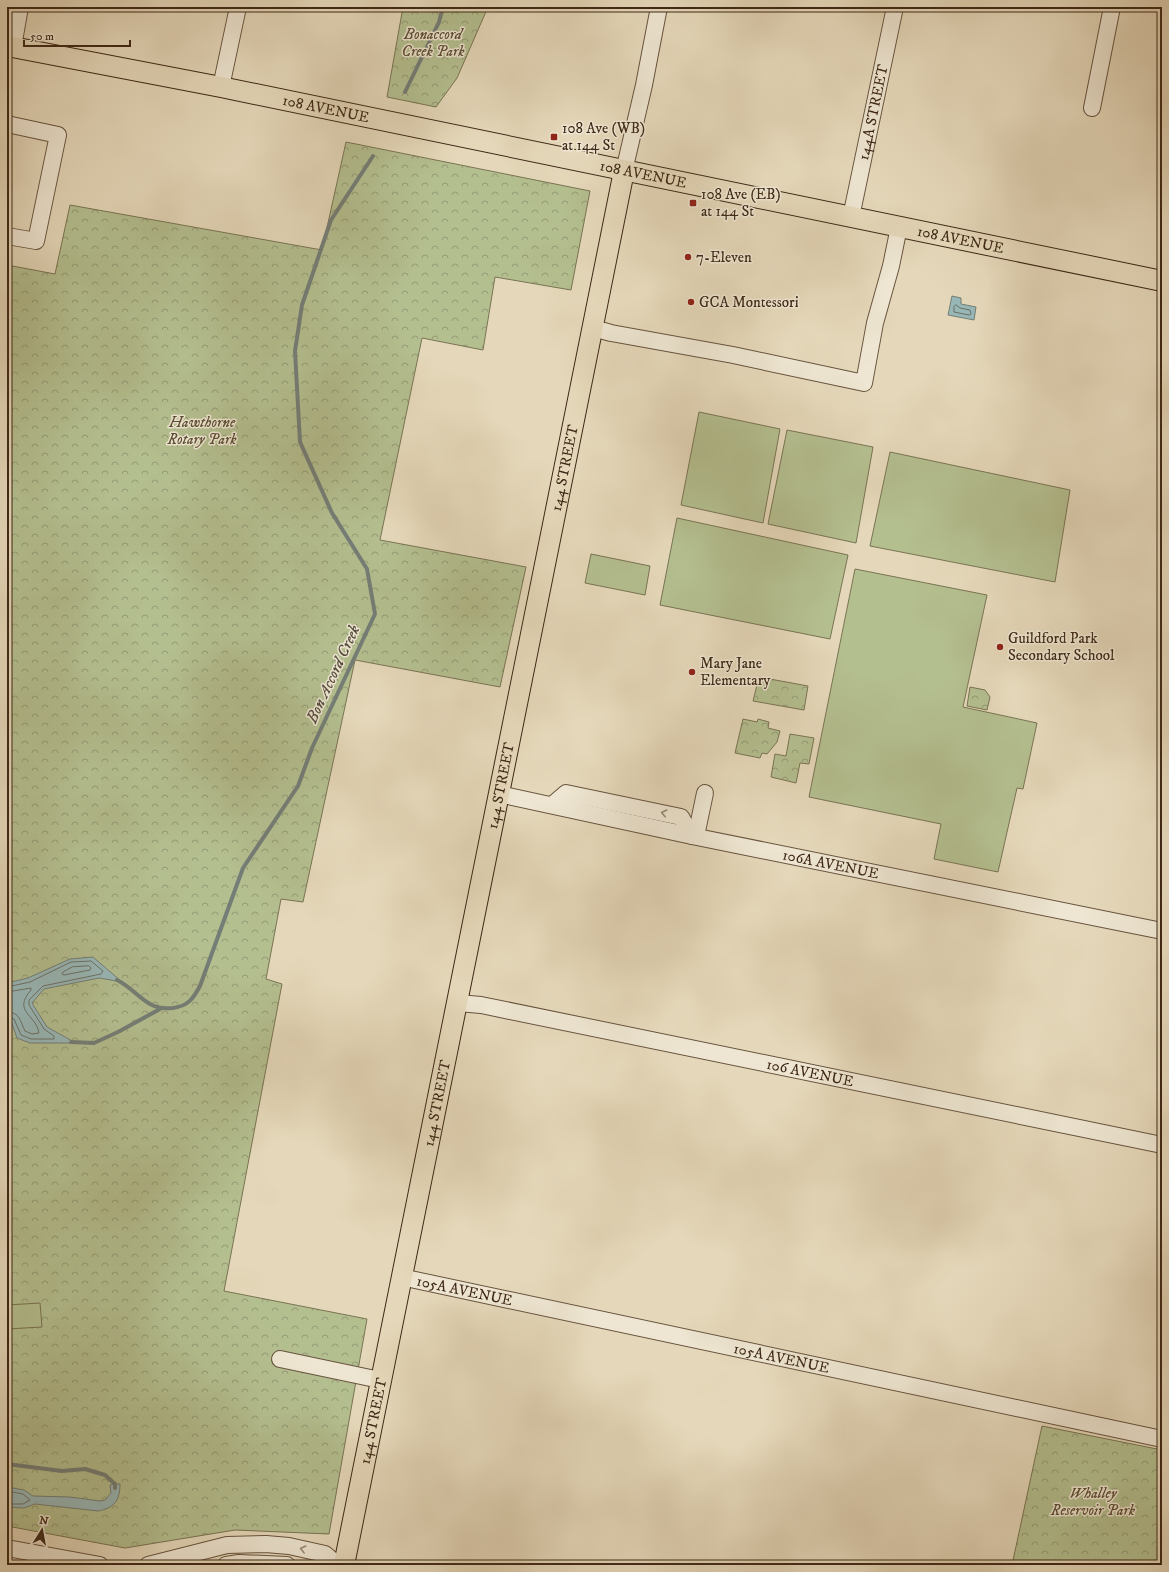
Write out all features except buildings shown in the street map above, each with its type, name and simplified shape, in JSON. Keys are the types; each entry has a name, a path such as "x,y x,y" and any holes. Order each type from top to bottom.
{"main road":[{"name":"108 AVENUE","path":"10,46 221,87 1162,281"},
{"name":"144 STREET","path":"344,1565 624,171"}],"street":[{"path":"10,46 20,7"},
{"path":"221,87 238,7"},
{"name":"144 STREET","path":"624,171 660,7"},
{"name":"144A STREET","path":"851,217 895,7"},
{"path":"1092,108 1112,7"},
{"path":"7,124 58,136 36,242 7,236"},
{"path":"593,328 611,333 733,355 864,383 875,323 891,266 899,227"},
{"path":"694,836 705,793"},
{"name":"106A AVENUE","path":"499,794 694,836 1162,931"},
{"name":"106 AVENUE","path":"458,1003 481,1005 1162,1145"},
{"name":"105A AVENUE","path":"401,1277 1162,1439"},
{"path":"280,1359 380,1380"},
{"path":"148,1565 226,1545 266,1544 290,1546 325,1554 338,1565"},
{"path":"7,1548 100,1565"},
{"path":"226,1565 239,1562 287,1565"}],"green space":[{"name":"Bonaccord Creek Park","path":"403,7 488,7 457,78 436,107 387,97"},
{"name":"Hawthorne Rotary Park","path":"346,142 590,191 571,290 495,277 483,350 422,338 380,540 526,567 500,687 355,660 303,902 281,899 266,979 282,984 224,1291 367,1319 329,1534 235,1530 125,1548 7,1526 7,265 55,274 70,205 322,250"},
{"path":"699,412 780,429 763,523 681,505"},
{"path":"787,430 873,447 856,543 768,524"},
{"path":"890,452 1070,490 1055,582 870,546"},
{"path":"677,518 848,555 830,639 660,605"},
{"path":"591,554 650,566 645,595 585,583"},
{"path":"855,569 987,595 963,707 1037,723 1023,789 1017,788 998,872 934,859 941,824 809,797"},
{"path":"759,677 808,686 804,710 753,701"},
{"path":"970,687 985,690 990,697 987,710 967,706"},
{"path":"743,719 757,722 758,719 769,722 768,728 780,731 777,742 767,754 762,753 760,758 735,753"},
{"path":"790,734 814,738 809,764 800,763 796,783 771,777 775,754 786,756"},
{"path":"40,1303 42,1327 7,1329 7,1305"},
{"name":"Whalley Reservoir Park","path":"1042,1426 1162,1450 1162,1565 1012,1565"}],"water":[{"path":"952,296 961,298 961,304 976,307 974,320 948,315"},
{"path":"93,957 122,982 99,978 44,989 32,1003 47,1027 76,1043 30,1043 17,1038 11,1021 7,1021 7,983 28,978 70,959"},
{"path":"120,1484 119,1495 112,1506 104,1510 98,1511 35,1504 24,1508 7,1507 7,1487 24,1490 33,1496 70,1497 100,1501 105,1500 111,1493 110,1485"}],"waterway":[{"name":"Bon Accord Creek","path":"405,92 439,22 443,7"},
{"name":"Bon Accord Creek","path":"117,980 125,984 149,1003 163,1008 183,1006 195,995 200,986 243,868 298,786 312,748 375,614 367,569 332,513 300,442 295,351 302,305 331,220 373,156"},
{"path":"71,1042 94,1043 118,1032 160,1009"},
{"path":"7,1464 62,1471 85,1469 105,1475 115,1484 115,1488"}],"place":[{"name":"108 Ave (WB) at 144 St","path":"554,137"},
{"name":"108 Ave (EB) at 144 St","path":"693,203"},
{"name":"7-Eleven","path":"688,257"},
{"name":"GCA Montessori","path":"691,302"},
{"name":"Guildford Park Secondary School","path":"1000,647"},
{"name":"Mary Jane Elementary","path":"692,672"}]}
